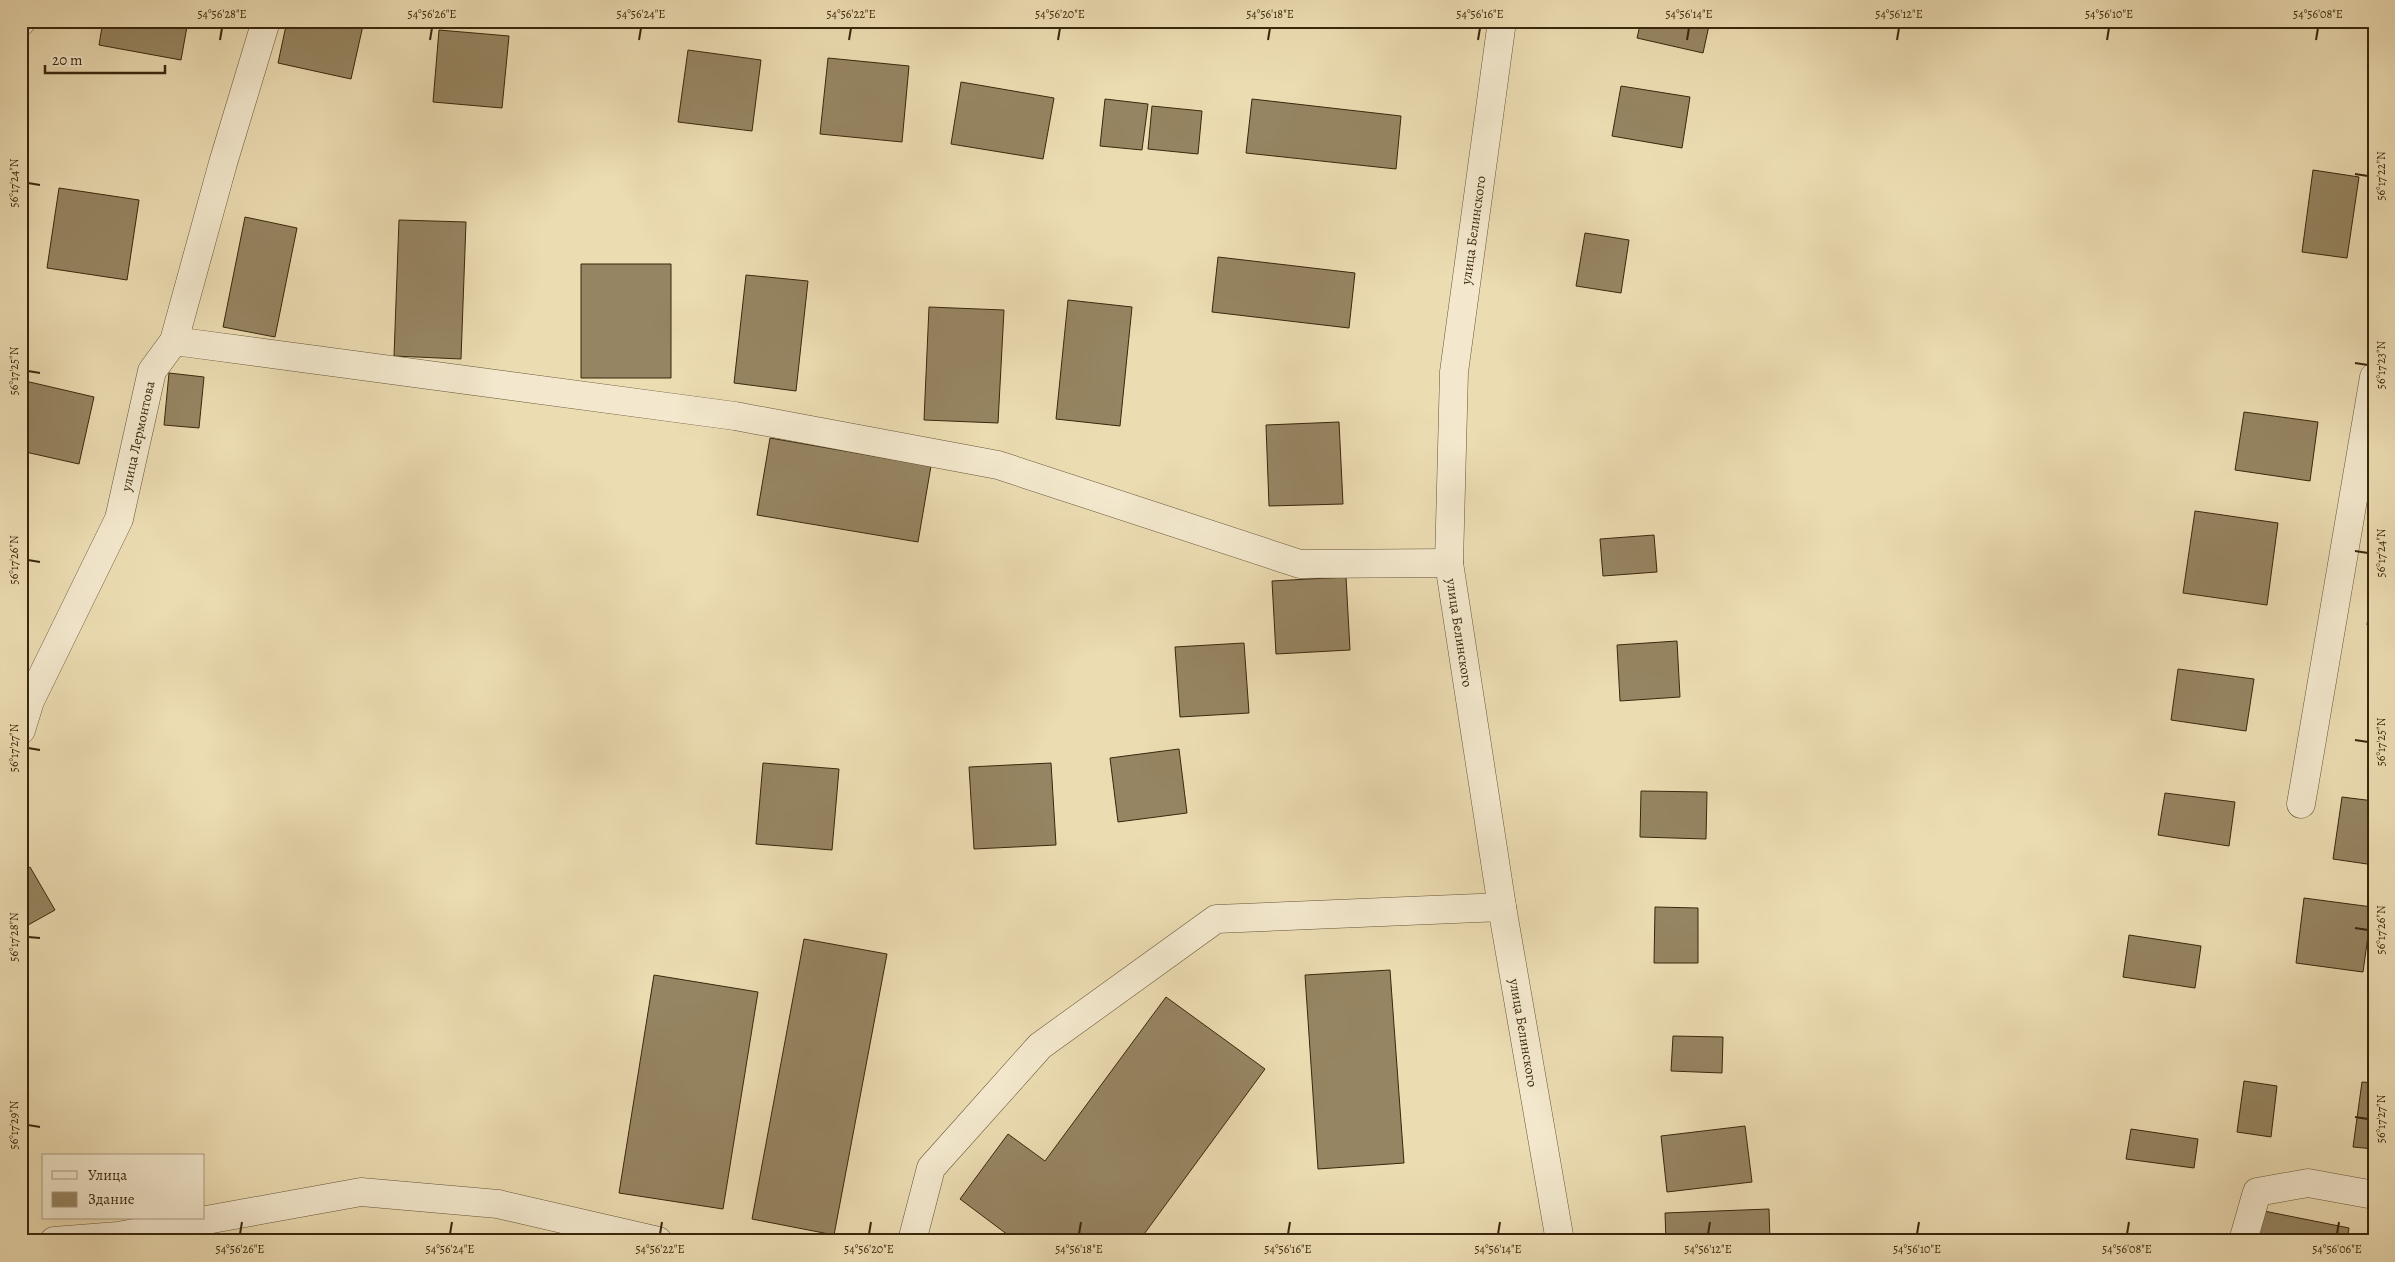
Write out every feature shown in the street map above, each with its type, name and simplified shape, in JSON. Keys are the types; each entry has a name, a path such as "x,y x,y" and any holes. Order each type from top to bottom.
{"street":[{"name":"улица Лермонтова","path":"21,730 30,701 119,519 152,371 174,341 223,163 266,21"},
{"name":"улица Белинского","path":"1502,21 1454,372 1449,563 1502,907 1560,1241"},
{"path":"174,341 736,416 998,465 1300,564 1449,563"},
{"path":"2301,804 2374,377"},
{"path":"912,1241 931,1168 1040,1046 1216,919 1502,907"},
{"path":"2243,1241 2257,1192 2308,1183 2374,1195"},
{"path":"54,1241 118,1236 361,1192 498,1204 658,1241"}],"building":[{"path":"103,21 188,21 181,60 99,45"},
{"path":"287,21 364,21 351,79 278,63"},
{"path":"1641,21 1710,21 1703,53 1637,38"},
{"path":"439,30 509,36 502,108 433,102"},
{"path":"688,50 761,60 752,131 678,122"},
{"path":"828,58 909,66 902,142 820,134"},
{"path":"961,82 1054,98 1043,159 951,144"},
{"path":"1621,86 1690,97 1682,148 1612,136"},
{"path":"1105,99 1148,104 1142,150 1100,146"},
{"path":"1252,99 1401,116 1396,169 1246,153"},
{"path":"1152,106 1202,111 1198,154 1148,149"},
{"path":"2313,170 2359,177 2347,258 2302,252"},
{"path":"59,188 139,200 127,280 47,268"},
{"path":"245,217 297,228 275,337 223,327"},
{"path":"399,220 466,222 461,359 394,356"},
{"path":"1585,233 1629,240 1621,293 1576,286"},
{"path":"1218,257 1355,273 1349,328 1212,312"},
{"path":"581,264 671,264 671,378 581,378"},
{"path":"746,275 808,281 796,391 734,383"},
{"path":"1068,300 1132,307 1120,426 1056,419"},
{"path":"929,307 1004,310 998,423 924,420"},
{"path":"169,373 204,377 199,428 164,425"},
{"path":"21,380 94,397 79,464 21,451"},
{"path":"2244,412 2318,422 2310,481 2235,470"},
{"path":"1339,422 1343,504 1269,506 1266,425"},
{"path":"770,438 931,466 918,542 757,515"},
{"path":"2195,511 2278,523 2267,605 2183,593"},
{"path":"1654,535 1657,572 1603,576 1600,539"},
{"path":"2374,572 2374,626 2367,625"},
{"path":"1346,577 1350,650 1276,654 1272,581"},
{"path":"1677,641 1680,697 1620,701 1617,645"},
{"path":"1244,643 1249,713 1180,717 1175,647"},
{"path":"2178,669 2254,679 2246,731 2171,720"},
{"path":"1179,749 1187,813 1118,822 1110,758"},
{"path":"763,763 839,769 832,850 756,844"},
{"path":"1051,763 1056,845 974,849 969,767"},
{"path":"1641,791 1707,792 1706,839 1640,837"},
{"path":"2165,793 2235,802 2229,846 2158,835"},
{"path":"2342,797 2374,801 2374,865 2333,859"},
{"path":"30,867 55,910 21,929 21,872"},
{"path":"2304,898 2372,907 2363,972 2296,963"},
{"path":"1655,907 1698,908 1698,963 1654,963"},
{"path":"2129,935 2201,946 2195,988 2123,977"},
{"path":"804,939 887,954 834,1235 752,1219"},
{"path":"1390,970 1404,1163 1318,1169 1305,975"},
{"path":"654,975 758,992 723,1209 619,1193"},
{"path":"1166,997 1265,1069 1139,1241 1016,1241 960,1199 1008,1134 1045,1161"},
{"path":"1673,1036 1723,1037 1722,1073 1671,1071"},
{"path":"2244,1081 2277,1086 2271,1137 2237,1132"},
{"path":"2362,1082 2374,1083 2374,1149 2353,1147"},
{"path":"1745,1126 1752,1182 1667,1192 1661,1136"},
{"path":"2131,1129 2198,1139 2194,1168 2126,1159"},
{"path":"1769,1209 1770,1241 1666,1241 1665,1213"},
{"path":"2264,1211 2349,1228 2347,1241 2258,1241"}]}
